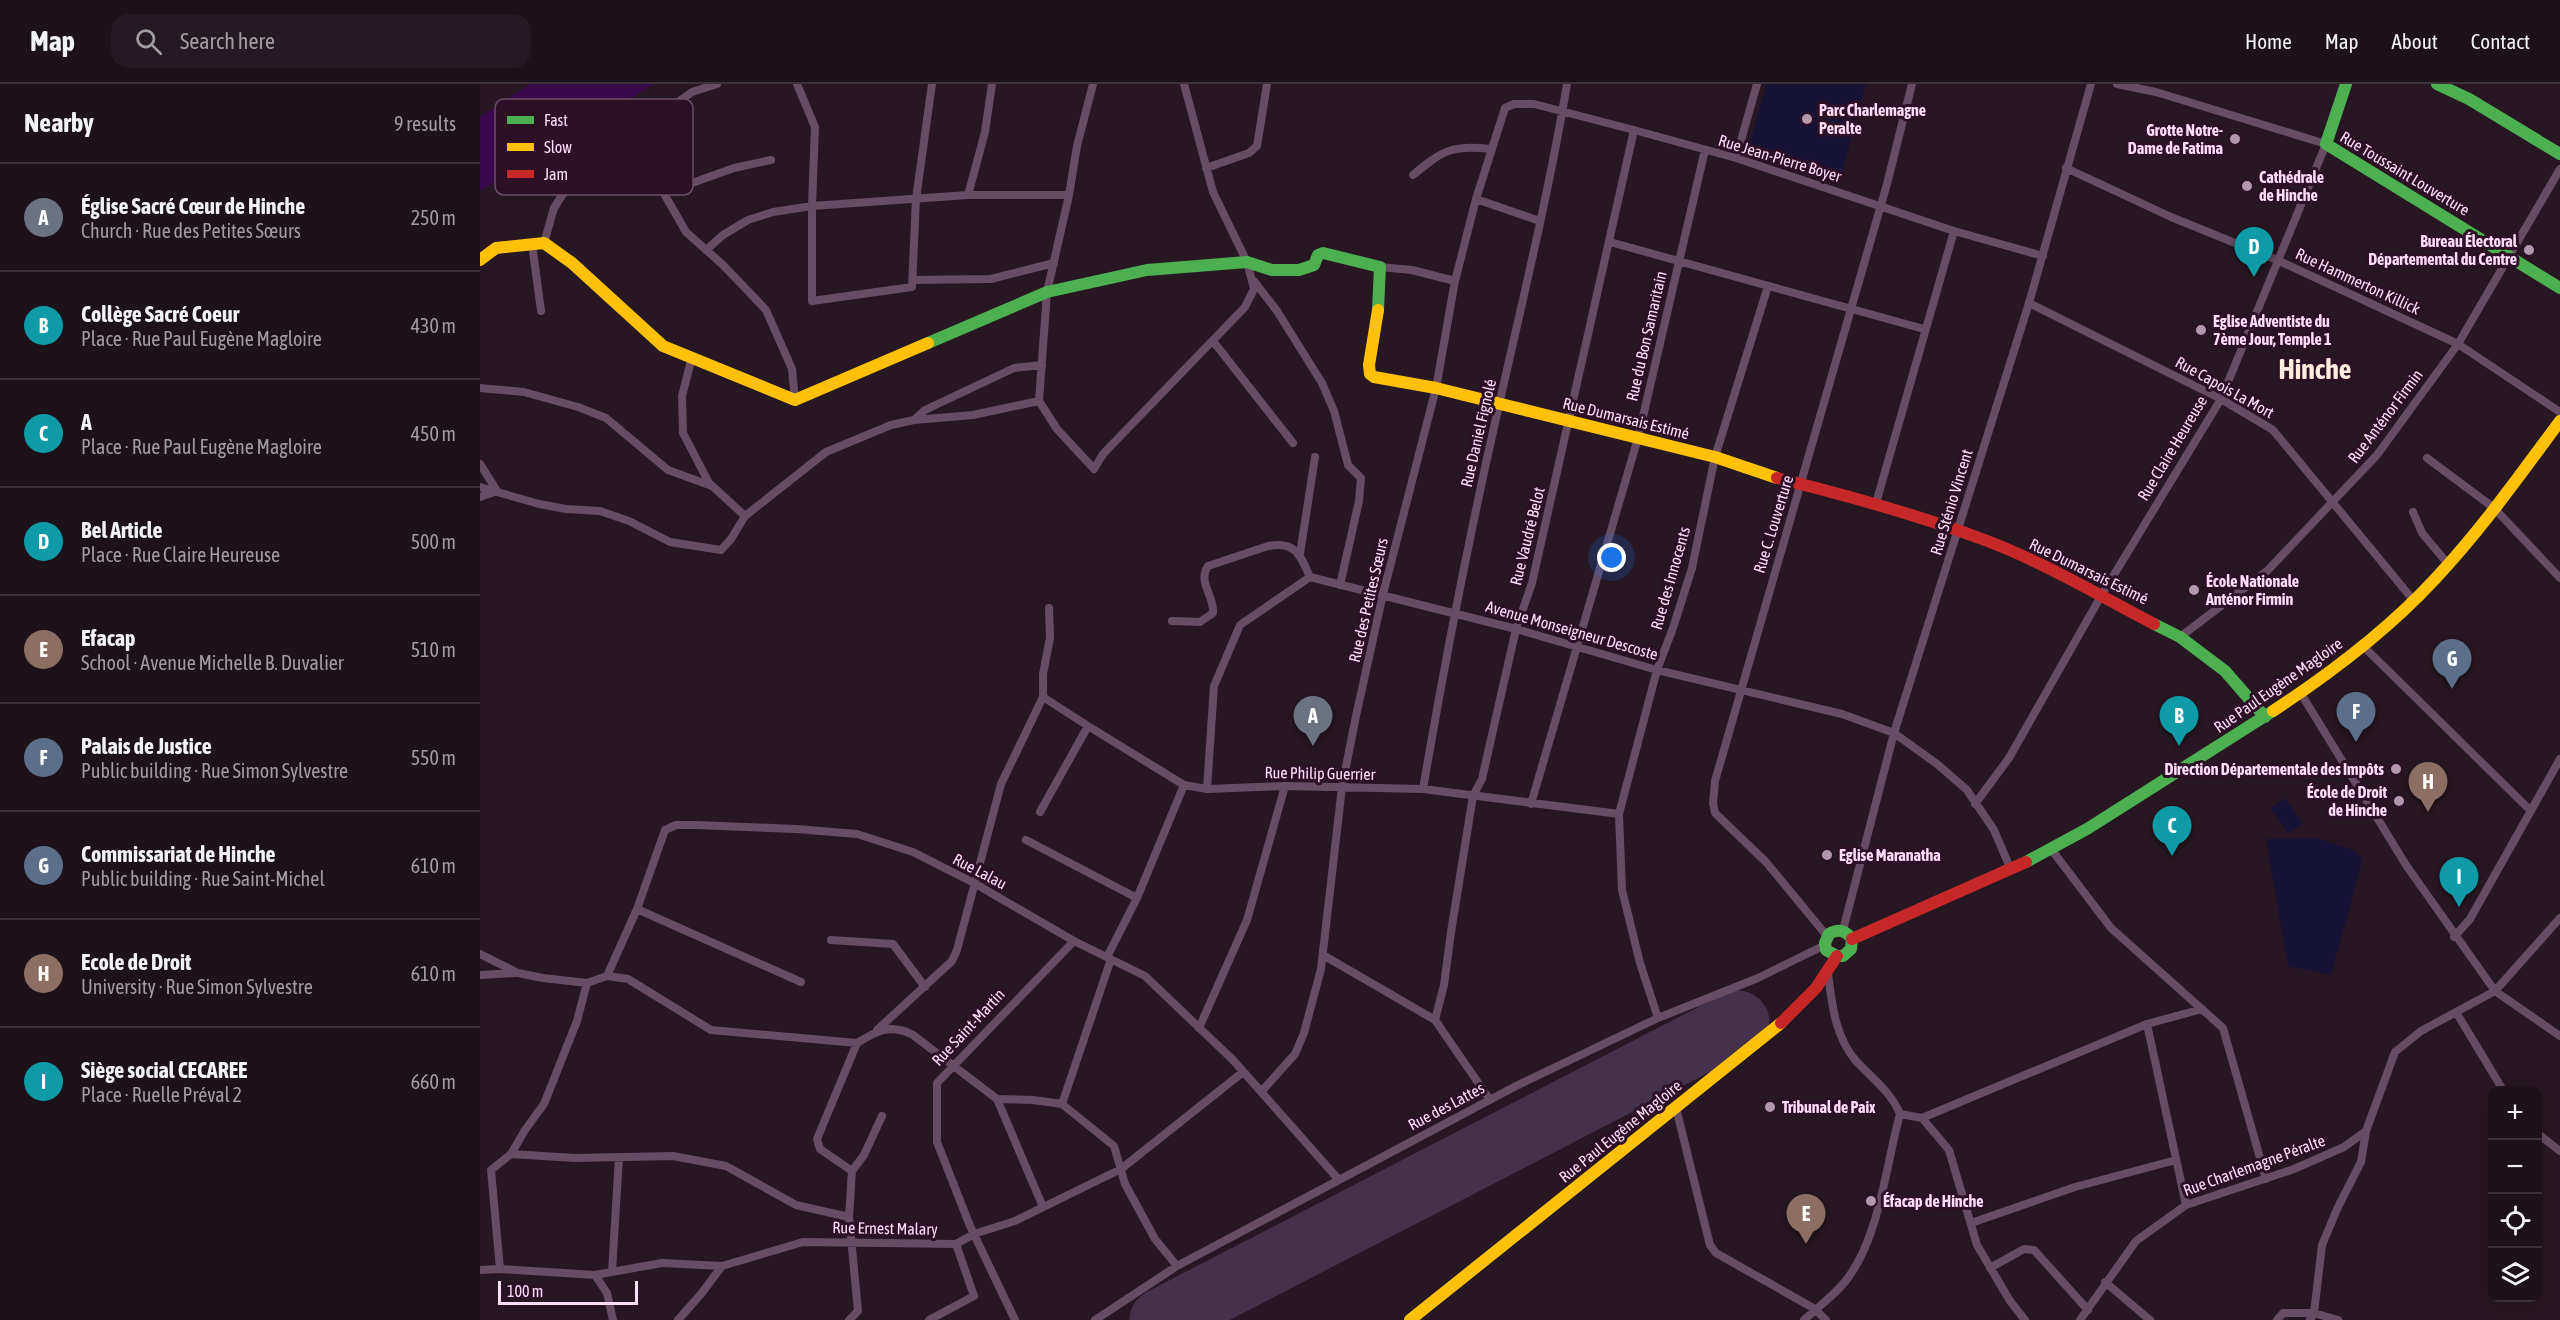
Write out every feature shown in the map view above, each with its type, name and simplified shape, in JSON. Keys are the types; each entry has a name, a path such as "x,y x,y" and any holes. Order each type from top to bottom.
{"street":[{"path":"682,99 692,92 717,84"},
{"path":"797,84 815,127 812,301 912,287 916,199 932,84"},
{"path":"968,195 985,132 992,84"},
{"path":"1093,84 1077,146 1069,195 1047,292 1039,401 1058,429 1094,469 1103,454 1245,307 1254,289 1254,281"},
{"path":"1184,84 1213,192 1254,281 1277,311 1322,383 1334,411 1348,465 1361,478 1359,501 1340,585"},
{"path":"1206,168 1249,153 1257,146 1268,84"},
{"name":"Rue Daniel Fignolé","path":"1423,789 1454,612 1540,221 1567,84"},
{"path":"1737,158 1756,84"},
{"name":"Rue C. Louverture","path":"1826,940 1766,862 1715,813 1713,803 1715,781 1881,206 1912,84"},
{"name":"Rue Sténio Vincent","path":"1847,934 1894,733 2029,303 2091,84"},
{"name":"Rue Toussaint Louverture","path":"2116,84 2157,92 2326,144 2560,288"},
{"name":"Rue Claire Heureuse","path":"1975,804 2008,758 2101,596 2221,399 2326,144 2346,84"},
{"path":"2437,84 2469,99 2560,154"},
{"name":"Rue Jean-Pierre Boyer","path":"1505,108 1520,103 1562,110 1634,129 1737,158 1954,231 2043,255"},
{"name":"Rue des Petites Sœurs","path":"1261,1092 1295,1054 1322,969 1342,787 1383,594 1436,388 1455,281 1476,199 1505,108"},
{"name":"Rue Vaudré Belot","path":"1435,1020 1444,985 1473,796 1482,779 1516,629 1532,583 1634,129"},
{"path":"1413,175 1437,155 1452,149 1470,146 1491,149"},
{"name":"Rue du Bon Samaritain","path":"1531,804 1638,438 1705,150"},
{"path":"693,183 734,168 771,160"},
{"name":"Rue Hammerton Killick","path":"2066,168 2171,217 2277,260 2458,344 2560,412"},
{"name":"Rue Anténor Firmin","path":"2180,637 2267,571 2378,455 2458,344 2560,169"},
{"path":"541,311 538,244 554,207 562,195"},
{"path":"665,195 686,232 766,310 792,369 795,400"},
{"path":"706,250 748,220 773,212 812,206 968,195 1069,195"},
{"path":"1476,199 1540,221"},
{"path":"1876,503 1924,329 1954,231"},
{"path":"1610,242 1924,329"},
{"path":"480,260 496,248 538,244 573,263 663,346 795,400 1047,292 1147,270 1247,262 1272,270 1299,270 1314,265 1318,255 1327,253 1380,267 1412,270 1455,281"},
{"path":"913,280 991,279 1054,263"},
{"name":"Rue Dumarsais Estimé","path":"1380,267 1377,323 1369,365 1370,374 1374,377 1436,388 1715,457 1759,473 1876,503 1958,531 2018,554 2180,637 2224,671 2265,717"},
{"name":"Rue des Innocents","path":"1658,1018 1640,963 1622,890 1619,814 1657,670 1692,568 1715,457 1768,286"},
{"name":"Rue Capois La Mort","path":"2029,303 2221,399 2273,430 2414,601"},
{"path":"1213,341 1293,442"},
{"path":"692,357 682,396 683,433 712,486 745,516"},
{"path":"914,420 925,410 1014,368 1042,365"},
{"path":"480,388 524,393 578,407 606,418 668,470 712,486"},
{"path":"480,487 539,504 566,509 600,511 629,521 670,542 721,550 745,516 826,452 891,425 914,420 973,415 1039,401"},
{"name":"Rue Paul Eugène Magloire","path":"1847,934 1938,904 2051,849 2265,717 2300,692 2363,646 2414,601 2494,508 2560,421"},
{"path":"1300,554 1316,458"},
{"path":"2427,458 2494,508 2560,578"},
{"path":"480,464 497,491"},
{"path":"480,497 497,491"},
{"path":"2413,512 2422,533 2448,564"},
{"path":"1172,621 1200,622 1213,613 1214,606 1204,581 1208,566 1278,544 1290,546 1300,554 1310,578 1240,625 1214,686 1207,789"},
{"name":"Avenue Monseigneur Descoste","path":"1310,578 1454,612 1657,670 1842,714 1894,733 1967,790 1994,830 2011,870"},
{"path":"852,1171 820,1149 817,1139 857,1043 877,1030 952,962 1001,784 1043,697 1043,674 1050,638 1049,609"},
{"path":"2363,646 2531,811"},
{"path":"2300,692 2406,865 2454,937 2495,991 2560,1035"},
{"name":"Rue Philip Guerrier","path":"1043,697 1184,784 1207,789 1285,786 1423,789 1619,814"},
{"path":"1040,812 1088,726"},
{"path":"2454,937 2470,920 2560,759"},
{"path":"1062,1104 1109,958 1137,898 1184,784"},
{"path":"1199,1028 1247,920 1285,786"},
{"name":"Rue Lalau","path":"607,976 637,909 665,830 676,825 796,829 857,834 912,852 974,883 1074,941 1145,976 1243,1072 1338,1180"},
{"path":"1026,840 1137,898"},
{"path":"2051,849 2111,928 2223,1028 2266,1179"},
{"path":"637,909 801,982"},
{"path":"2312,1316 2322,1245 2361,1162 2366,1131 2395,1052 2421,1031 2495,991 2560,918"},
{"path":"1832,931 1847,934 1851,949 1843,956 1829,953 1826,940 1832,931"},
{"path":"831,940 893,945 925,987"},
{"name":"Rue des Lattes","path":"1095,1320 1176,1266 1490,1100 1658,1018 1758,978 1826,940"},
{"name":"Rue Saint-Martin","path":"1015,1320 974,1234 937,1142 937,1083 1074,941"},
{"path":"480,954 518,973"},
{"path":"1323,955 1435,1020 1490,1100"},
{"name":"Rue Paul Eugène Magloire","path":"1410,1320 1770,1033 1810,997 1828,974 1837,956"},
{"path":"480,975 518,973 587,983 607,976 628,979 711,1030 857,1043"},
{"path":"1804,1320 1848,1278 1863,1256 1874,1224 1900,1114 1896,1103 1855,1059 1841,1040 1828,974"},
{"path":"480,1169 491,1170 511,1155 525,1130 544,1104 577,1021 587,983"},
{"path":"1900,1114 1922,1118 2147,1024 2202,1009"},
{"path":"2456,1012 2501,1086"},
{"path":"2147,1024 2186,1205"},
{"path":"877,1030 900,1028 997,1099 1043,1207"},
{"name":"Rue Ernest Malary","path":"480,1270 500,1269 595,1275 662,1263 722,1266 803,1242 956,1244 974,1234 1015,1221 1121,1169 1243,1072"},
{"path":"997,1099 1062,1104 1114,1146 1125,1184 1155,1239 1176,1266"},
{"path":"1676,1108 1710,1245 1716,1253 1815,1309 1826,1320"},
{"path":"849,1320 858,1311 849,1217 852,1171 864,1155 882,1116"},
{"path":"1922,1118 1949,1150 1977,1245 2010,1301 2025,1320"},
{"name":"Rue Charlemagne Péralte","path":"2080,1320 2136,1241 2186,1205 2266,1179 2323,1157 2344,1147 2366,1131"},
{"path":"2542,1137 2560,1151"},
{"path":"511,1155 673,1156 726,1166 796,1205 849,1217"},
{"path":"612,1272 619,1157"},
{"path":"1971,1223 2075,1187 2176,1160"},
{"path":"491,1170 500,1269"},
{"path":"928,1320 974,1296 956,1244"},
{"path":"1990,1268 2024,1249 2034,1250 2088,1310"},
{"path":"678,1320 722,1266"},
{"path":"595,1275 607,1293 613,1320"},
{"path":"2105,1282 2150,1320"},
{"path":"2277,1320 2283,1313 2338,1320"}],"shaded area":[{"path":"530,84 654,84 630,99 507,99"},
{"name":"Parc Charlemagne Peralte","path":"1766,84 1866,84 1840,180 1747,155"},
{"path":"495,107 495,182 480,191 480,117"},
{"path":"2285,798 2303,824 2288,834 2270,808"},
{"path":"2317,838 2353,850 2363,859 2331,975 2288,966 2266,839"}],"runway":[{"path":"1161,1320 1738,1022"}],"traffic: fast":[{"path":"2346,84 2326,144 2560,288"},
{"path":"2437,84 2469,99 2560,154"},
{"path":"928,343 1047,292 1147,270 1247,262 1272,270 1299,270 1314,265 1318,255 1323,253 1380,267 1378,310"},
{"path":"2154,624 2180,637 2225,671 2265,717"},
{"path":"2026,862 2087,829 2273,711"},
{"path":"1837,956 1826,950 1825,943 1829,934 1842,931 1852,939"},
{"path":"1837,956 1843,956 1851,949 1852,939"}],"traffic: slow":[{"path":"480,260 496,248 544,243 572,263 663,346 795,400 928,343"},
{"path":"1378,310 1369,365 1370,374 1374,377 1436,388 1715,457 1777,478"},
{"path":"2273,711 2358,650 2417,598 2484,522 2560,421"},
{"path":"1410,1320 1781,1023"}],"traffic: jam":[{"path":"1777,478 1931,521 1982,539 2048,568 2154,624"},
{"path":"1852,939 2026,862"},
{"path":"1781,1023 1816,988 1837,956"}],"place":[{"name":"Parc Charlemagne Peralte","path":"1807,119"},
{"name":"Grotte Notre- Dame de Fatima","path":"2235,139"},
{"name":"Cathédrale de Hinche","path":"2247,186"},
{"name":"Bureau Électoral Départemental du Centre","path":"2529,250"},
{"name":"Bel Article","path":"2254,277"},
{"name":"Eglise Adventiste du 7ème Jour, Temple 1","path":"2201,330"},
{"name":"École Nationale Anténor Firmin","path":"2194,590"},
{"name":"Commissariat de Hinche","path":"2452,689"},
{"name":"Palais de Justice","path":"2356,742"},
{"name":"Église Sacré Cœur de Hinche","path":"1313,746"},
{"name":"Collège Sacré Coeur","path":"2179,746"},
{"name":"Direction Départementale des Impôts","path":"2396,769"},
{"name":"École de Droit de Hinche","path":"2399,801"},
{"name":"Ecole de Droit","path":"2428,812"},
{"name":"Eglise Maranatha","path":"1827,855"},
{"name":"A","path":"2172,856"},
{"name":"Siège social CECAREE","path":"2459,907"},
{"name":"Tribunal de Paix","path":"1770,1107"},
{"name":"Éfacap de Hinche","path":"1871,1201"},
{"name":"Efacap","path":"1806,1244"}],"district":[{"name":"Hinche","path":"2315,369"}]}
